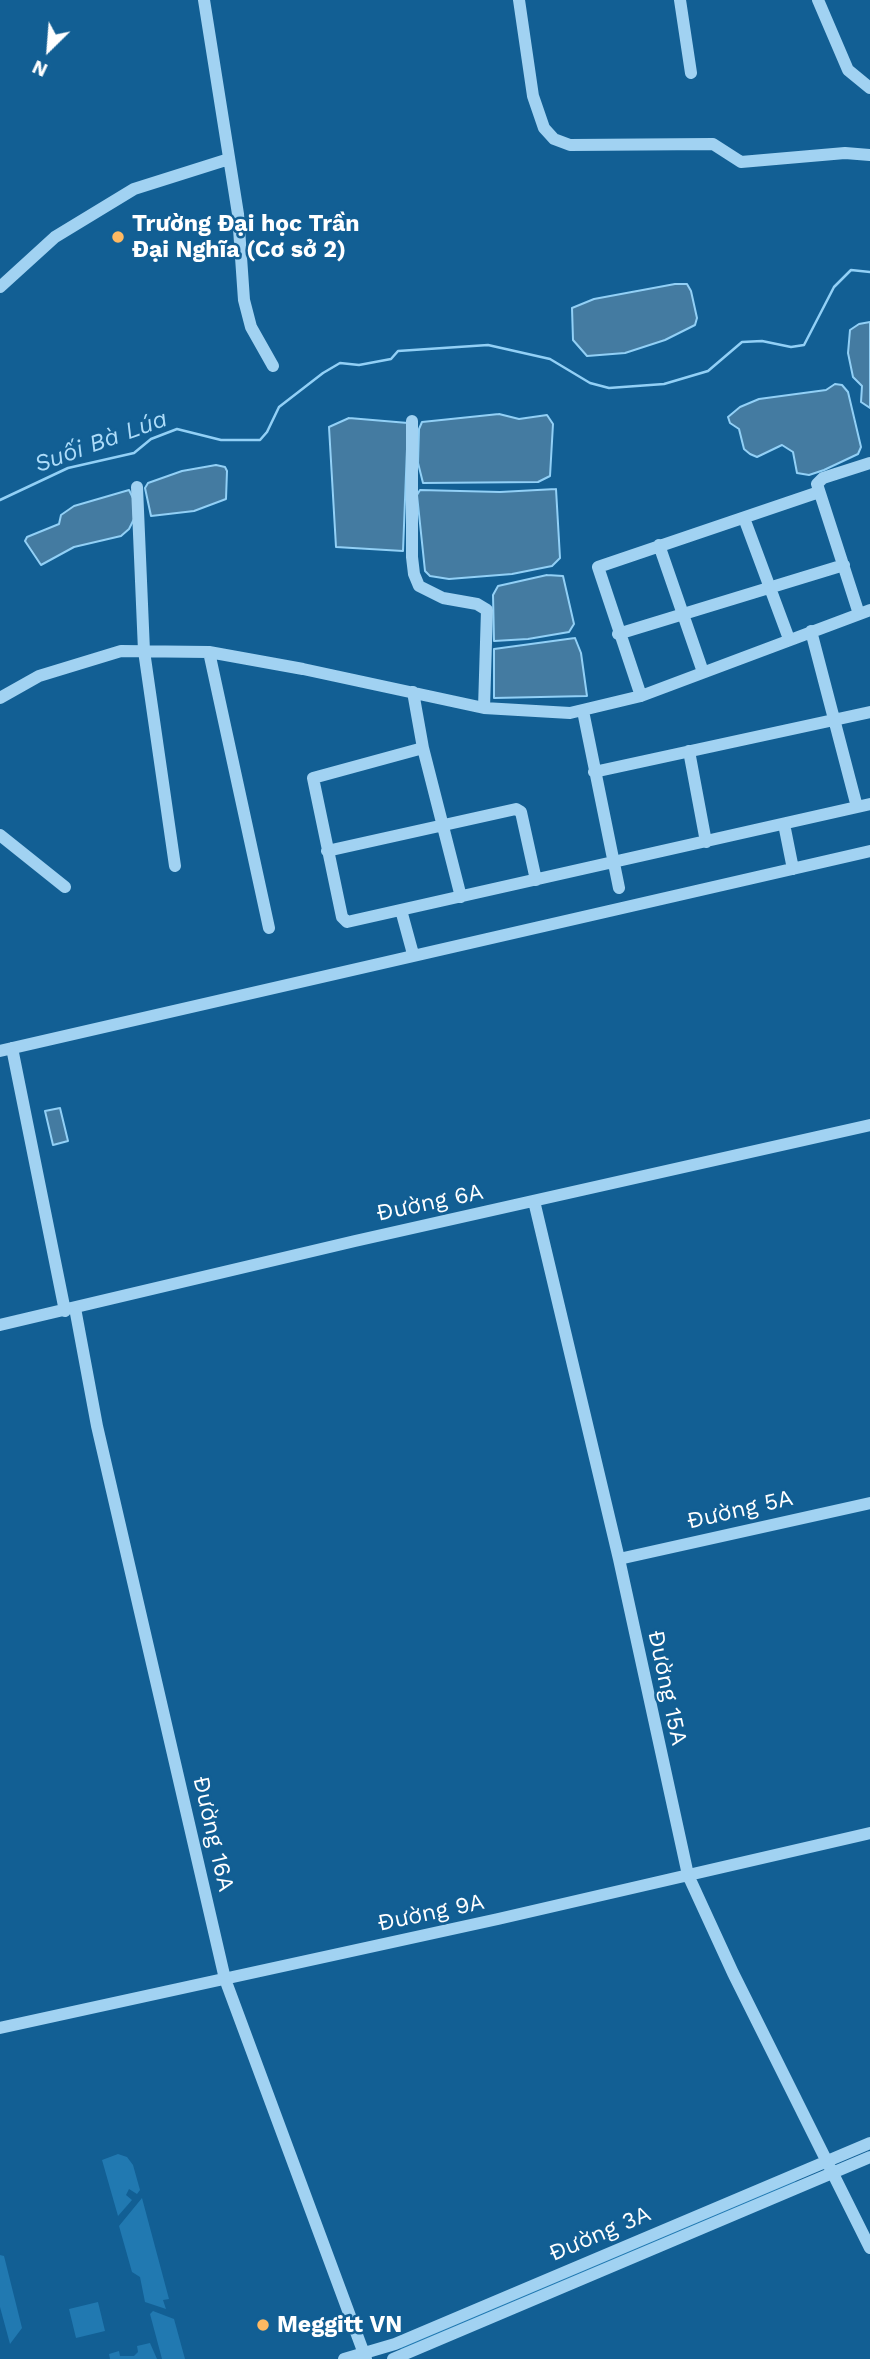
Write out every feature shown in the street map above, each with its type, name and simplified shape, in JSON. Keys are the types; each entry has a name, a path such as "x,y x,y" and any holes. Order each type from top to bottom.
{"street":[{"path":"204,0 238,214 244,300 251,327 273,366"},
{"path":"519,0 533,96 544,128 554,139 570,145 713,144 741,162 845,153 870,155"},
{"path":"680,0 691,73"},
{"path":"818,0 848,70 870,88"},
{"path":"0,287 55,237 134,189 229,159"},
{"path":"412,421 411,557 414,574 419,586 443,598 477,604 487,610 484,708"},
{"path":"0,698 39,676 86,659 121,651 209,652 484,708 583,711 641,696 864,612 844,565 817,484 823,478 870,463"},
{"path":"137,487 144,651 175,866"},
{"path":"641,696 618,634 598,567 819,492"},
{"path":"744,517 789,639"},
{"path":"659,545 703,672"},
{"path":"618,634 844,565"},
{"path":"423,748 313,778 342,917 347,922 863,806 835,720 811,631"},
{"path":"209,652 269,928"},
{"path":"412,692 423,748 461,897"},
{"path":"583,711 619,888"},
{"path":"594,772 870,712"},
{"path":"689,751 706,842"},
{"path":"327,851 518,810 536,880"},
{"path":"784,824 793,869"},
{"path":"0,835 65,887"},
{"path":"6,1049 870,851"},
{"path":"401,910 413,954"},
{"name":"Đường 16A","path":"6,1049 70,1309 225,1979 365,2356"},
{"name":"Đường 6A","path":"0,1325 870,1125"},
{"name":"Đường 15A","path":"534,1201 619,1559 688,1875 831,2173"},
{"name":"Đường 5A","path":"619,1559 870,1503"},
{"name":"Đường 9A","path":"0,2028 870,1833"},
{"name":"Đường 3A","path":"344,2359 365,2356 395,2344 870,2143"},
{"name":"Đường 3A","path":"393,2359 870,2157"},
{"path":"831,2173 870,2248"}],"shaded area":[{"path":"687,284 691,291 697,318 695,325 665,340 625,353 587,356 573,340 572,308 594,299"},
{"path":"870,322 870,408 861,402 862,386 853,377 848,353 850,330 859,324"},
{"path":"835,384 842,385 848,392 861,447 858,454 824,470 809,475 797,473 793,452 782,445 757,457 750,454 744,449 739,429 730,423 728,417 740,407 759,399 826,390"},
{"path":"499,414 519,419 547,415 553,424 550,476 538,482 423,483 418,463 419,429 422,422"},
{"path":"349,418 408,423 403,551 336,547 329,427"},
{"path":"216,465 225,467 227,471 226,499 194,511 151,516 145,488 148,483 182,471"},
{"path":"556,489 560,558 552,566 512,574 449,579 430,576 425,571 417,495 420,490 500,492"},
{"path":"129,490 133,498 134,519 129,529 121,536 74,547 41,565 25,541 27,537 59,524 61,515 74,506"},
{"path":"547,575 563,576 574,624 569,632 494,641 493,595 498,586"},
{"path":"575,638 581,653 587,696 494,698 494,649"},
{"path":"60,1108 68,1141 53,1145 45,1111"},
{"path":"118,2154 127,2157 133,2165 140,2190 137,2194 129,2189 126,2195 132,2200 118,2216 102,2160"},
{"path":"795,2179 796,2183 401,2351 400,2347"},
{"path":"142,2198 169,2299 163,2300 166,2309 145,2302 140,2277 132,2272 119,2226"},
{"path":"0,2255 4,2256 22,2328 10,2344 0,2307"},
{"path":"98,2302 105,2331 76,2338 69,2309"},
{"path":"153,2311 174,2319 185,2359 162,2359 150,2314"},
{"path":"150,2343 157,2359 110,2359 109,2354 119,2351 120,2356 134,2356 138,2352 137,2346"}],"waterway":[{"name":"Suối Bà Lúa","path":"0,500 68,468 134,453 151,439 177,429 221,440 260,440 279,407 323,373 340,363 359,365 391,359 398,351 488,345 550,359 590,383 609,388 664,384 708,371 742,342 762,341 791,347 804,345 834,287 851,270 870,272"}],"place":[{"name":"Trường Đại học Trần Đại Nghĩa (Cơ sở 2)","path":"118,237"},
{"name":"Meggitt VN","path":"263,2325"}]}
